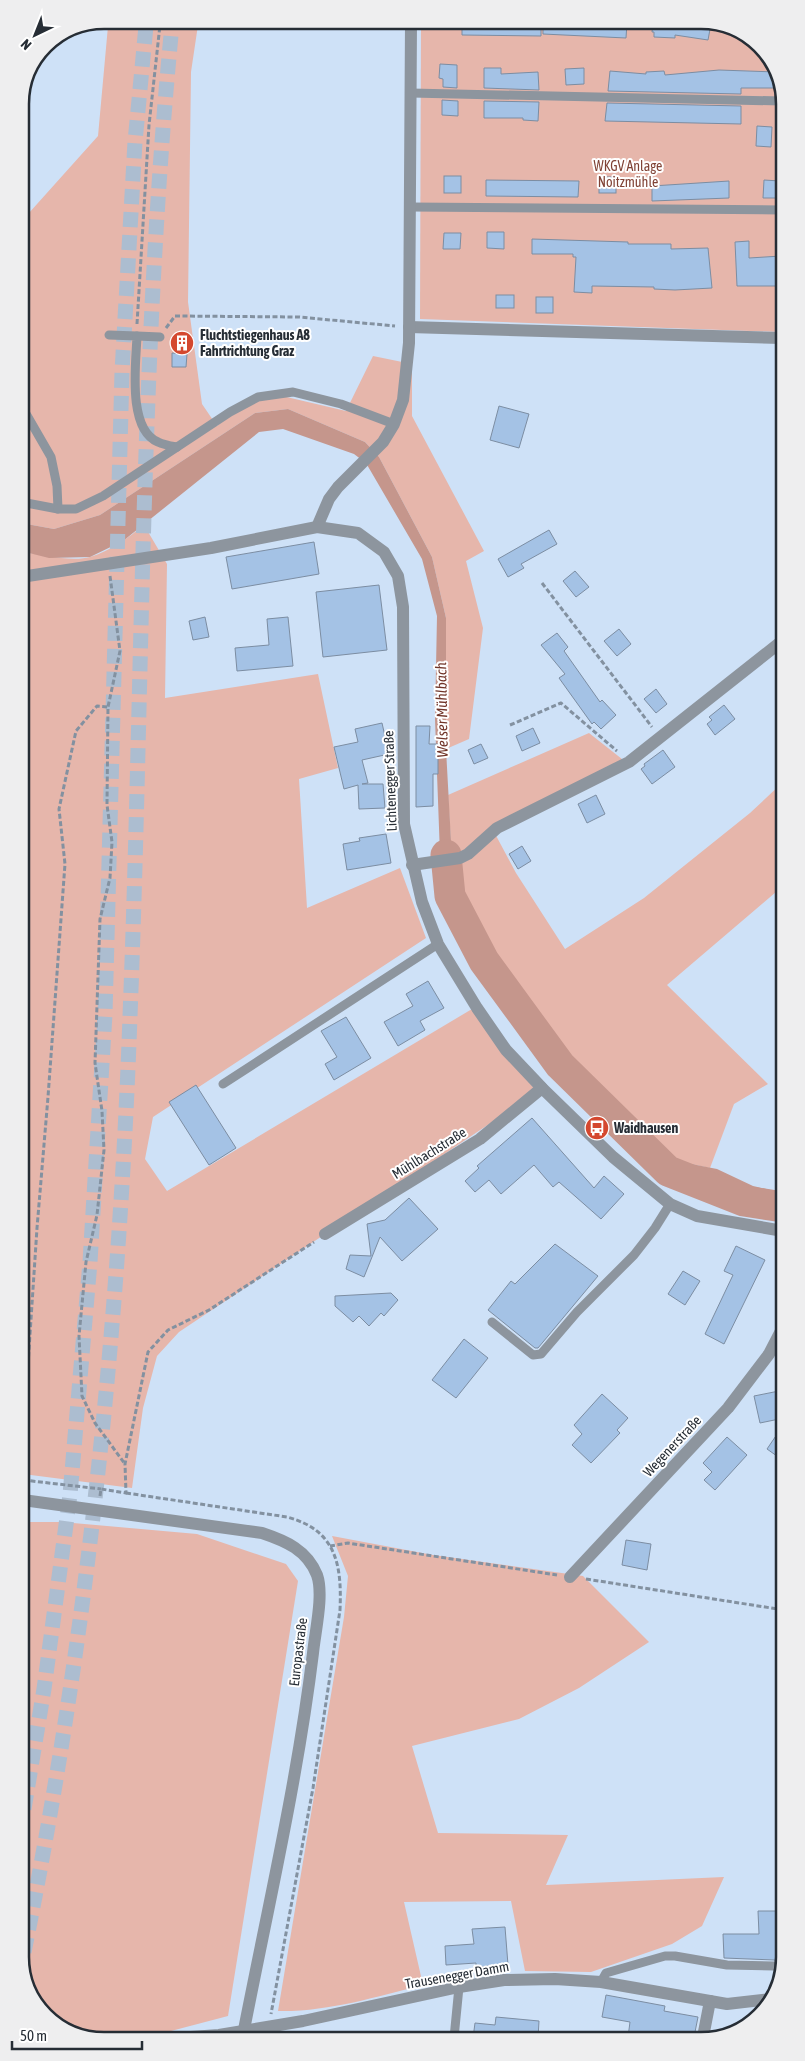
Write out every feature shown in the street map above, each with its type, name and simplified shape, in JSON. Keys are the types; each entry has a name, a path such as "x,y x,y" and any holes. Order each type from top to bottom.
{"street":[{"path":"317,527 329,500 338,487 383,442 394,424 403,400 408,369 409,327 411,29"},
{"path":"409,327 776,338"},
{"name":"Lichtenegger Straße","path":"29,576 211,548 317,527 358,533 384,552 398,576 403,607 404,824 422,902 438,944 477,1008 506,1050 542,1088 613,1156 670,1204 697,1216 776,1230"},
{"path":"412,865 460,858 468,854 497,828 629,762 776,646"},
{"name":"Mühlbachstraße","path":"326,1234 480,1139 542,1088"},
{"name":"Wegenerstraße","path":"570,1577 728,1408 770,1354 776,1342"},
{"name":"Europastraße","path":"29,1501 262,1533 288,1542 301,1552 308,1558 317,1576 319,1598 307,1701 289,1809 244,2032"},
{"name":"Trausenegger Damm","path":"251,2032 268,2026 336,2015 459,1987 504,1980 555,1979 601,1982 727,2004 764,1999"},
{"path":"704,2032 710,2001"}],"lane":[{"path":"411,93 776,101"},
{"path":"410,207 776,210"},
{"path":"109,335 160,337"},
{"path":"136,336 135,404 142,427 156,442 177,447"},
{"path":"29,504 58,509 76,509 103,496 230,412 258,397 293,392 341,404 394,424"},
{"path":"29,419 51,457 57,486 58,509"},
{"path":"222,1084 438,944"},
{"path":"492,1322 533,1355 541,1354 577,1312 634,1255 655,1228 670,1204"},
{"path":"601,1982 606,1972 665,1956 727,1965 774,1966"},
{"path":"455,2032 459,1987"}],"path":[{"path":"136,336 149,125 160,29"},
{"path":"160,337 175,316 300,317 409,327"},
{"path":"108,564 120,651 108,707 107,804 112,842 110,878 100,919 95,1063 102,1111 104,1150 97,1215 86,1262 79,1336 82,1396 95,1423 125,1464"},
{"path":"542,583 660,737"},
{"path":"510,725 561,702 629,762"},
{"path":"29,1346 36,1228 49,1088 65,864 59,809 76,731 97,706 108,707"},
{"path":"126,1492 125,1464 148,1352 168,1330 209,1310 326,1234"},
{"path":"29,1481 126,1492 287,1517 301,1521 313,1528 330,1546 340,1572 340,1610 313,1788 284,1952 268,2026"},
{"path":"98,1510 101,1490"},
{"path":"330,1546 348,1543 776,1609"}],"green space":[{"path":"108,29 197,29 191,72 188,302 202,404 217,426 243,404 278,395 346,411 373,356 412,364 412,416 484,551 466,561 483,628 469,739 446,749 446,618 432,557 379,457 365,442 288,409 255,413 100,515 54,529 29,524 29,213 98,136"},
{"name":"WKGV Anlage Noitzmühle","path":"421,29 706,29 735,36 758,54 769,70 776,94 776,332 420,319"},
{"path":"144,525 167,564 165,698 318,674 338,768 299,779 307,908 400,868 426,938 153,1117 145,1159 167,1191 472,1009 537,1092 179,1332 157,1356 143,1408 132,1488 29,1475 29,553 75,559 90,557 119,544"},
{"path":"589,733 627,763 493,830 516,873 565,949 644,898 750,813 776,789 776,892 667,985 768,1084 734,1104 710,1168 677,1161 567,1061 492,961 458,898 452,859 448,795"},
{"path":"29,1522 62,1522 197,1534 286,1564 298,1581 228,2016 171,2031 99,2032 79,2028 58,2017 47,2007 36,1991 30,1972"},
{"path":"332,1536 433,1555 583,1576 649,1642 579,1688 519,1719 412,1746 438,1833 568,1835 546,1885 724,1877 702,1926 672,1944 591,1972 525,1971 511,1901 404,1902 423,1985 333,2006 297,2011 278,2011 344,1617 348,1576"}],"water":[{"path":"288,409 365,442 379,457 432,557 446,618 446,749 452,859 458,898 492,961 567,1061 676,1161 717,1169 753,1186 776,1191 776,1212 759,1208 668,1171 560,1065 484,961 450,896 440,855 435,719 437,616 422,559 366,463 354,454 283,429 259,432 123,541 90,557 49,558 29,553 29,524 54,529 100,515 255,413"}],"building":[{"path":"462,29 541,29 541,36 462,35"},
{"path":"543,29 627,29 626,38 543,34"},
{"path":"652,29 710,29 708,40 675,35 675,38 654,37 654,32 652,32"},
{"path":"440,64 457,65 457,88 443,87 443,79 439,78"},
{"path":"484,68 501,68 501,74 538,72 539,90 484,88"},
{"path":"584,68 584,84 566,85 565,69"},
{"path":"719,70 770,72 774,88 741,88 741,94 608,91 610,71 646,74 646,72 664,71 665,75"},
{"path":"442,100 458,101 458,116 442,115"},
{"path":"484,101 539,102 538,121 523,120 523,118 484,118"},
{"path":"607,103 741,106 741,124 605,121"},
{"path":"757,126 772,127 771,147 756,146"},
{"path":"444,176 461,176 461,193 444,193"},
{"path":"599,177 616,177 616,193 599,193"},
{"path":"486,180 579,181 578,197 486,196"},
{"path":"764,180 776,181 776,198 763,198"},
{"path":"729,181 729,198 652,201 652,186"},
{"path":"487,232 504,232 504,249 487,248"},
{"path":"444,233 461,233 460,249 443,249"},
{"path":"532,239 628,242 628,244 671,244 671,249 708,248 712,288 675,290 654,289 654,287 592,286 592,293 574,292 576,257 573,257 573,254 532,254"},
{"path":"749,241 749,258 776,256 776,286 737,286 735,242"},
{"path":"496,295 514,295 514,308 496,308"},
{"path":"536,297 553,297 553,313 536,313"},
{"path":"172,353 187,354 186,367 172,367"},
{"path":"499,406 529,414 519,448 490,440"},
{"path":"549,530 557,544 521,564 524,568 508,577 498,559"},
{"path":"314,542 319,574 232,589 226,557"},
{"path":"575,571 589,587 576,597 563,581"},
{"path":"379,585 387,650 323,657 316,592"},
{"path":"205,617 209,637 193,640 189,621"},
{"path":"288,617 293,666 237,671 235,648 269,645 267,619"},
{"path":"619,629 631,644 617,656 604,641"},
{"path":"557,633 568,647 564,651 600,702 602,700 616,715 601,729 594,722 592,724 559,678 565,674 541,645"},
{"path":"656,689 667,704 656,713 644,699"},
{"path":"724,705 735,719 715,735 707,724 712,720 709,717"},
{"path":"382,723 389,754 362,760 368,783 362,784 383,784 385,808 359,809 358,785 344,789 334,747 358,742 355,729"},
{"path":"416,726 430,726 429,744 438,744 438,774 433,774 433,806 416,807"},
{"path":"533,728 540,743 522,751 516,736"},
{"path":"481,744 488,758 474,764 468,750"},
{"path":"663,750 675,767 652,784 641,769 645,766 644,764"},
{"path":"596,795 605,814 587,823 578,804"},
{"path":"386,834 391,863 347,870 343,844 360,841 359,838"},
{"path":"522,846 531,861 518,869 509,854"},
{"path":"428,981 444,1008 420,1021 425,1030 398,1046 384,1022 413,1006 406,994"},
{"path":"346,1017 371,1058 334,1080 325,1064 337,1057 321,1031"},
{"path":"196,1085 236,1148 209,1165 169,1102"},
{"path":"532,1118 594,1188 604,1176 624,1194 601,1219 559,1182 553,1187 534,1165 501,1194 489,1180 475,1192 465,1181 479,1168 477,1166"},
{"path":"409,1198 438,1229 402,1261 380,1237 364,1277 346,1269 350,1255 371,1256 367,1224 385,1220"},
{"path":"555,1244 598,1276 538,1348 535,1348 488,1310 511,1281 515,1284"},
{"path":"736,1246 765,1260 724,1344 705,1334 733,1275 724,1271"},
{"path":"683,1271 700,1281 685,1305 668,1294"},
{"path":"391,1293 398,1300 384,1316 381,1313 369,1326 359,1316 353,1322 335,1306 335,1296"},
{"path":"464,1339 488,1358 456,1398 432,1380"},
{"path":"776,1392 776,1420 760,1423 754,1396"},
{"path":"602,1394 628,1418 617,1430 620,1433 591,1463 572,1445 582,1434 574,1425"},
{"path":"776,1436 776,1455 767,1449"},
{"path":"727,1437 747,1455 715,1490 704,1480 712,1472 703,1463"},
{"path":"626,1540 651,1544 647,1570 622,1565"},
{"path":"758,1911 776,1911 776,1960 724,1958 723,1934 759,1934"},
{"path":"505,1927 508,1965 476,1967 476,1963 446,1965 445,1946 474,1944 472,1929"},
{"path":"606,1995 665,2006 664,2011 698,2017 695,2032 629,2032 630,2022 602,2017"},
{"path":"496,2017 539,2021 538,2032 474,2032 475,2023 495,2025"}],"waterway":[{"name":"Welser Mühlbach","path":"446,855 450,896 484,961 560,1065 668,1171 744,1201 776,1206"}],"tunnel":[{"path":"29,1779 44,1689 70,1495 90,1262 105,1014 122,372 135,142 146,29"},
{"path":"29,1926 66,1720 82,1603 108,1369 118,1251 130,1016 148,396 154,272 172,29"}],"place":[{"name":"Fluchtstiegenhaus A8 Fahrtrichtung Graz","path":"182,343"},
{"name":"Waidhausen","path":"597,1128"}]}
